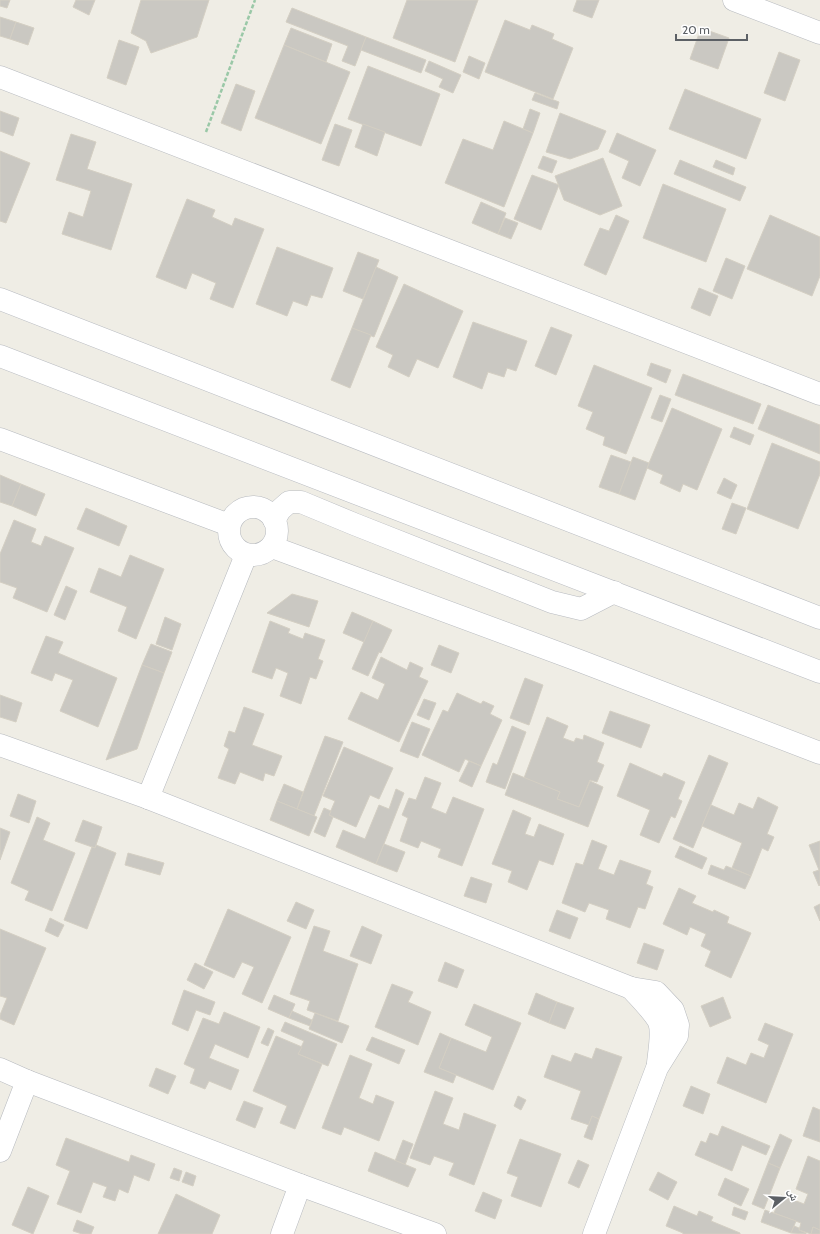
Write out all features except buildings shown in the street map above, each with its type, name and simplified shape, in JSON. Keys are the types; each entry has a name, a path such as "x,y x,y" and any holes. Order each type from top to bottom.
{"street":[{"path":"734,0 820,33"},
{"path":"0,77 820,394"},
{"path":"0,299 820,618"},
{"path":"0,356 820,672"},
{"path":"0,439 229,525"},
{"path":"274,520 280,510 289,502 301,502 552,602 582,609 614,592"},
{"path":"250,507 259,508 268,512 274,520 277,529 276,538 272,547 264,553 256,556 246,555 237,551 231,543 228,534 229,525 233,516 241,510 250,507"},
{"path":"272,547 572,658 820,753"},
{"path":"148,798 246,555"},
{"path":"0,745 148,798 631,988 656,992 674,1010 678,1024 677,1036 657,1068 594,1234"},
{"path":"0,1069 27,1081 300,1185 435,1234"},
{"path":"0,1151 27,1081"},
{"path":"282,1234 300,1185"}],"path":[{"path":"198,154 255,0"}]}
